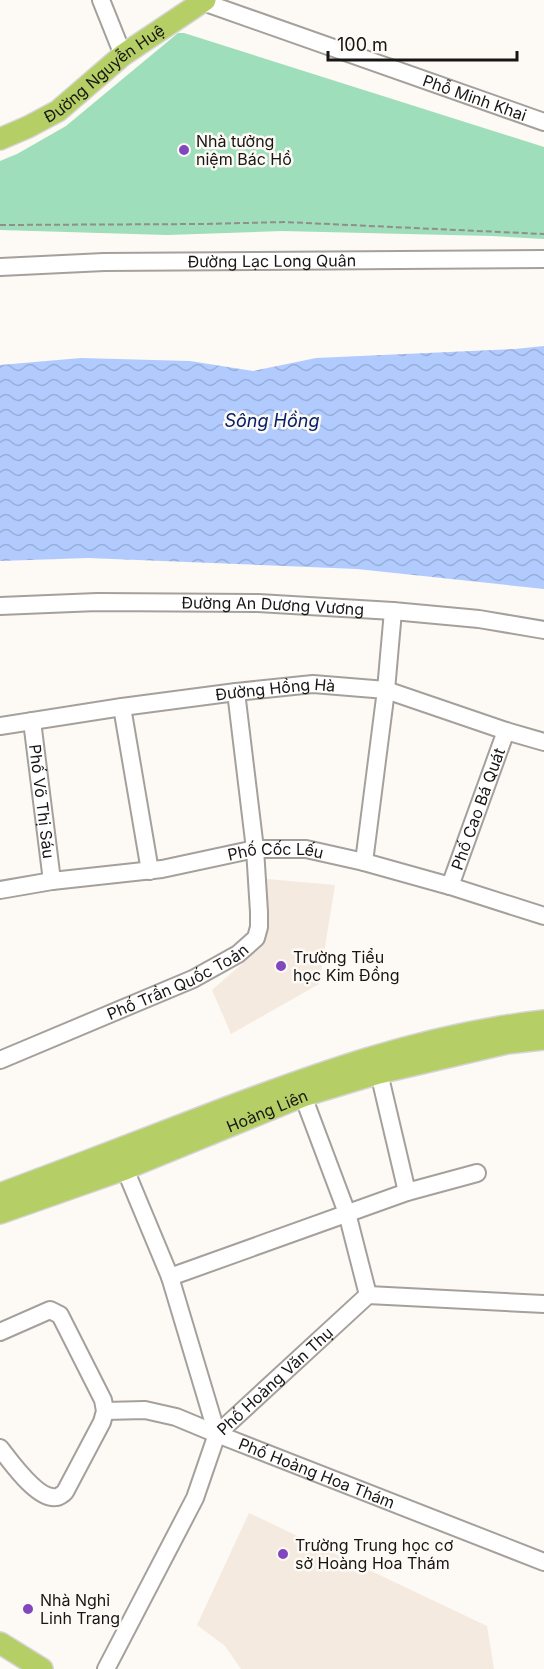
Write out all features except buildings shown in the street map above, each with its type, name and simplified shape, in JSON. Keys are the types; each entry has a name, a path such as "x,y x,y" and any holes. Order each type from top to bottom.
{"main road":[{"name":"Đường Nguyễn Huệ","path":"0,139 58,111 123,55 204,1"},
{"name":"Hoàng Liên","path":"0,1214 121,1159 301,1088 375,1055 503,1025 544,1021"},
{"name":"Hoàng Liên","path":"301,1088 507,1043 544,1039"},
{"name":"Hoàng Liên","path":"0,1194 121,1159"},
{"path":"0,1643 42,1669"}],"street":[{"path":"101,0 123,55"},
{"name":"Phỗ Minh Khai","path":"204,1 544,122"},
{"name":"Đường Lạc Long Quân","path":"0,267 104,262 544,259"},
{"name":"Đường An Dương Vương","path":"0,606 97,602 258,603 393,611 479,620 544,630"},
{"path":"364,861 386,690 393,611"},
{"name":"Đường Hồng Hà","path":"0,726 122,707 314,684 386,690 544,742"},
{"name":"Phố Trần Quốc Toản","path":"0,1060 193,979 238,954 256,938 259,927 255,849 236,692"},
{"path":"122,707 150,871"},
{"name":"Phố Võ Thị Sáu","path":"32,721 52,881"},
{"name":"Phố Cao Bá Quát","path":"450,886 506,731"},
{"name":"Phố Cốc Lếu","path":"0,890 52,881 150,871 255,849 306,849 364,861 544,916"},
{"path":"379,1072 407,1192"},
{"path":"301,1088 347,1213 368,1295 544,1304"},
{"name":"Phố Hoàng Hoa Thám","path":"121,1159 170,1277 217,1434 544,1562"},
{"path":"170,1277 407,1192 477,1173"},
{"name":"Phố Hoàng Văn Thụ","path":"106,1669 195,1498 217,1434 368,1295"},
{"path":"0,1332 50,1310 60,1315 103,1400 105,1411 102,1422 65,1492 57,1497 47,1496 36,1490 0,1448"},
{"path":"105,1411 145,1410 176,1417 217,1434"}],"path":[{"path":"0,225 204,225 285,222 544,234"}],"shaded area":[{"name":"Trường Tiểu học Kim Đồng","path":"267,879 335,885 319,984 231,1034 212,990 260,948"},
{"name":"Trường Trung học cơ sở Hoàng Hoa Thám","path":"249,1513 487,1626 494,1669 241,1669 225,1646 197,1625"}],"green space":[{"path":"178,33 544,147 544,239 282,231 167,235 0,230 0,161 66,126"}],"water":[{"name":"Sông Hồng","path":"544,346 544,589 357,569 88,558 0,561 0,365 81,358 190,361 253,371 316,358"}],"place":[{"name":"Nhà tưởng niệm Bác Hồ","path":"184,150"},
{"name":"Trường Tiểu học Kim Đồng","path":"281,966"},
{"name":"Trường Trung học cơ sở Hoàng Hoa Thám","path":"283,1554"},
{"name":"Nhà Nghỉ Linh Trang","path":"28,1609"}]}
